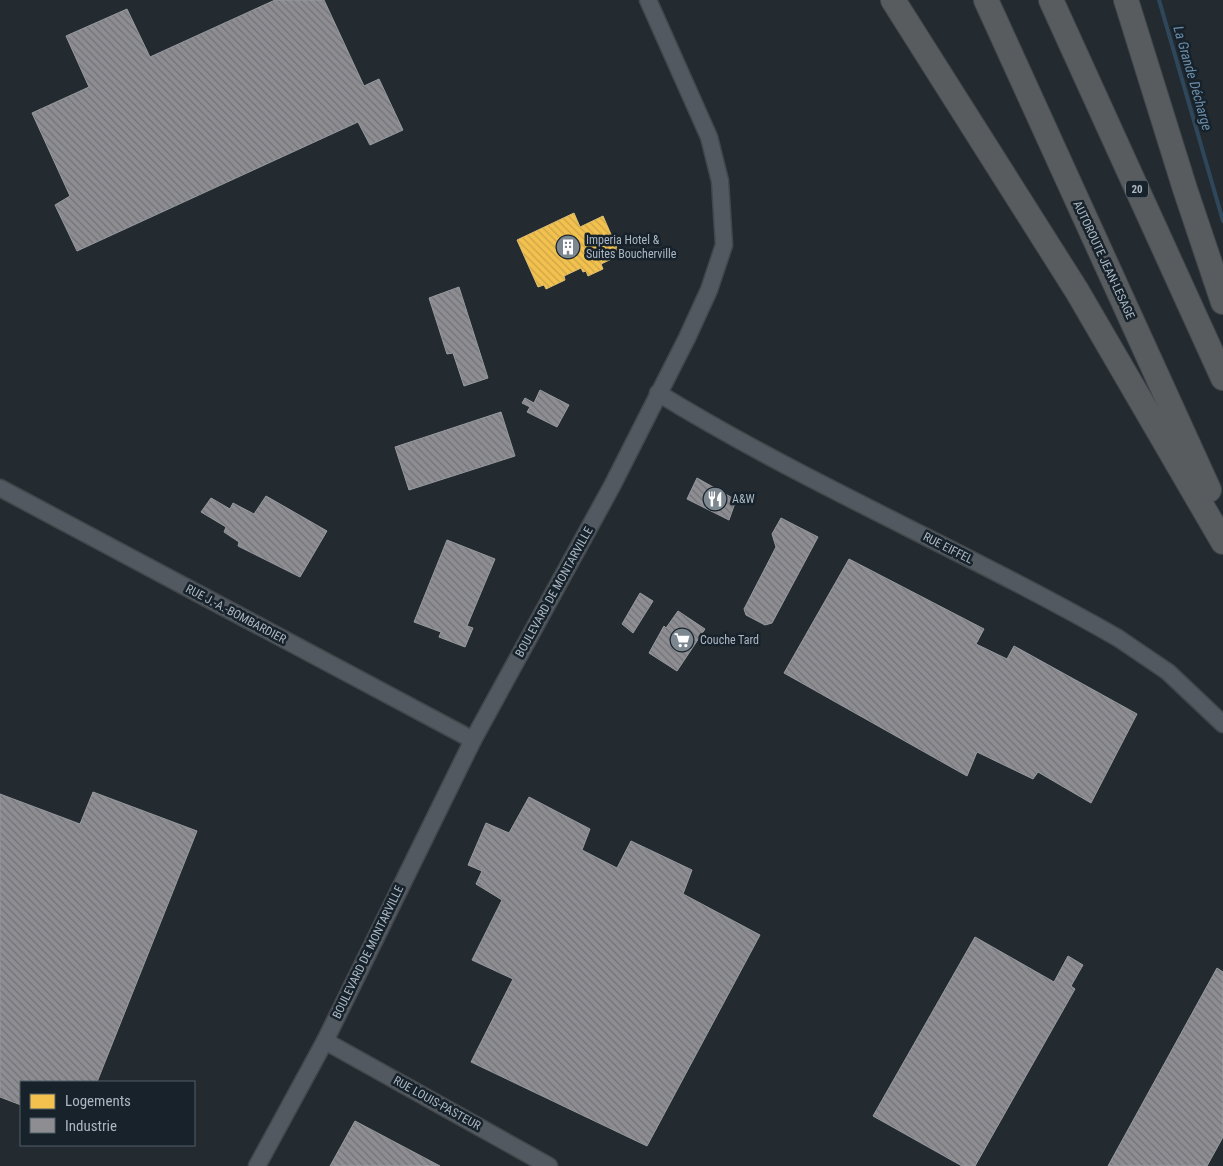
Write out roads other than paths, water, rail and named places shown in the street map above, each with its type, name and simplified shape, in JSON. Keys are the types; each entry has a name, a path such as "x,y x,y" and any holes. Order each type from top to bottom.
{"highway":[{"path":"893,0 1082,300 1223,542"},
{"name":"AUTOROUTE JEAN-LESAGE","path":"986,0 1223,520"},
{"name":"20","path":"1051,0 1223,378"},
{"path":"1126,0 1185,189 1223,302"}],"street":[{"name":"BOULEVARD DE MONTARVILLE","path":"257,1166 325,1041 472,740 612,486 708,290 724,245 720,181 709,137 648,0"},
{"name":"RUE EIFFEL","path":"658,393 730,434 1118,638 1173,676 1223,724"},
{"name":"RUE J.-A.-BOMBARDIER","path":"0,488 472,740"},
{"name":"RUE LOUIS-PASTEUR","path":"325,1041 549,1166"}],"waterway":[{"name":"La Grande Décharge","path":"1159,0 1223,221"}],"place":[{"name":"Imperia Hotel & Suites Boucherville","path":"568,247"},
{"name":"A&W","path":"715,499"},
{"name":"Couche Tard","path":"682,640"}]}
